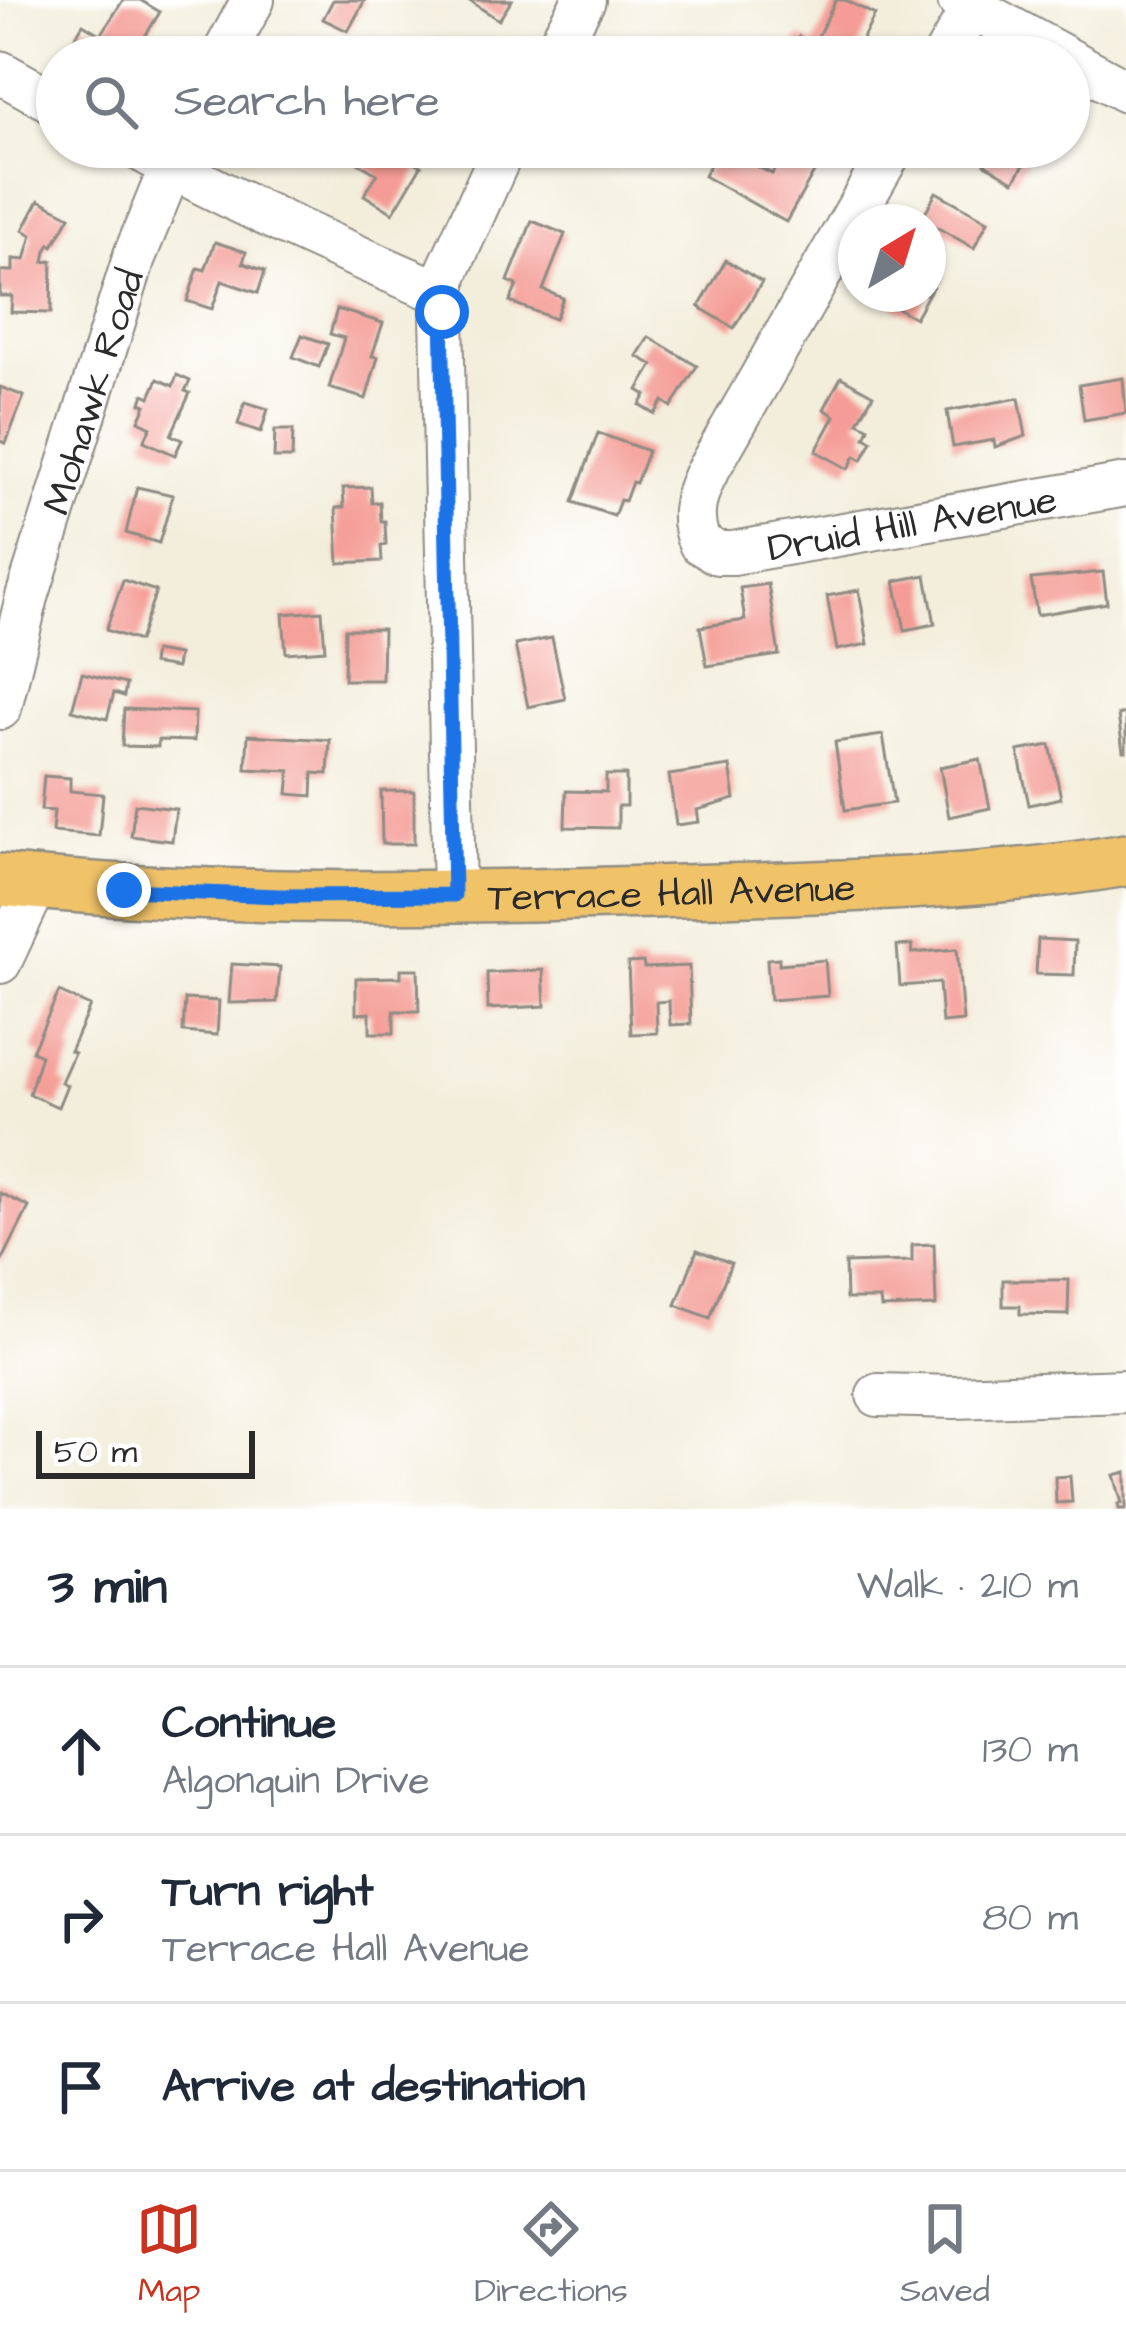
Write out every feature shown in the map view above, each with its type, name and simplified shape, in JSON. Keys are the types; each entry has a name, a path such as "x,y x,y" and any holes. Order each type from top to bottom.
{"main road":[{"name":"Terrace Hall Avenue","path":"18,882 280,896 454,895 869,886 1009,877 1126,860"}],"street":[{"path":"233,36 253,0"},
{"path":"564,36 584,0"},
{"path":"954,36 970,2 1028,36"},
{"path":"1090,71 1126,91"},
{"path":"0,72 36,92"},
{"name":"Mohawk Road","path":"0,708 157,168"},
{"path":"186,168 323,243 444,294"},
{"path":"454,895 444,294 446,275 493,168"},
{"name":"Druid Hill Avenue","path":"881,168 705,475 694,515 700,543 717,553 733,553 1126,485"},
{"path":"0,962 18,882"},
{"path":"878,1395 1126,1391"}],"building":[{"path":"123,0 140,0 160,12 145,36 76,36 83,24 101,35"},
{"path":"333,0 365,0 348,31 323,19"},
{"path":"468,0 512,0 499,20"},
{"path":"836,0 875,15 864,36 818,36"},
{"path":"367,168 420,168 393,213 364,195 377,174"},
{"path":"708,168 760,168 772,174 775,168 816,168 786,222 704,176"},
{"path":"992,168 1022,168 1014,181"},
{"path":"936,192 988,221 974,248 946,232 946,204 930,204"},
{"path":"39,200 70,216 46,251 44,262 52,261 51,313 11,312 12,296 0,296 0,271 13,271 13,259 25,260 32,235 23,230"},
{"path":"532,221 565,234 543,290 563,298 555,319 510,302 517,285 508,281"},
{"path":"215,242 246,252 243,263 265,271 258,293 222,281 212,309 187,301 198,268 205,270"},
{"path":"726,260 762,282 734,328 699,307"},
{"path":"337,309 383,323 366,399 329,388 344,338 330,334"},
{"path":"302,335 328,344 319,367 293,357"},
{"path":"649,337 697,366 672,407 663,401 655,414 640,405 646,395 638,390 653,365 637,356"},
{"path":"177,375 190,381 185,391 190,393 171,435 182,440 175,455 144,441 151,427 139,421 146,405 141,403 144,394 150,397 158,379 173,386"},
{"path":"841,377 873,395 858,422 869,428 865,437 872,441 862,460 855,456 848,469 816,451 835,416 824,409"},
{"path":"1123,378 1126,413 1084,420 1079,385"},
{"path":"0,387 24,396 6,443 0,441"},
{"path":"1019,398 1026,436 995,447 994,440 953,447 947,411"},
{"path":"245,402 268,409 261,432 238,424"},
{"path":"275,430 293,430 292,458 274,458"},
{"path":"598,433 648,451 636,483 632,482 625,501 620,500 614,516 573,502"},
{"path":"137,487 173,495 159,543 126,533"},
{"path":"371,487 372,503 380,502 381,521 385,521 382,561 339,563 336,508 344,507 343,488"},
{"path":"1103,572 1107,603 1037,615 1031,579"},
{"path":"926,575 935,624 905,630 895,581"},
{"path":"123,580 156,591 139,641 106,630"},
{"path":"768,584 779,655 707,666 700,627 745,620 740,588"},
{"path":"859,590 868,644 837,650 827,596"},
{"path":"322,611 325,650 286,653 283,614"},
{"path":"345,629 383,629 382,680 344,680"},
{"path":"552,638 565,699 528,707 515,645"},
{"path":"154,651 178,655 176,668 152,664"},
{"path":"82,673 126,684 124,696 114,693 107,719 72,710"},
{"path":"124,709 195,712 194,741 122,746"},
{"path":"1126,713 1126,751 1123,751 1118,715"},
{"path":"248,735 330,740 328,774 313,773 312,796 288,794 290,771 246,769"},
{"path":"883,735 894,803 845,810 835,742"},
{"path":"1050,745 1061,798 1029,805 1018,751"},
{"path":"980,759 990,808 949,817 940,767"},
{"path":"730,766 735,799 697,810 699,822 676,825 669,775"},
{"path":"606,775 626,775 626,806 618,806 618,828 565,827 566,791 606,792"},
{"path":"44,776 70,778 70,791 103,794 99,836 52,832 54,811 41,810"},
{"path":"381,791 414,791 414,844 382,844"},
{"path":"135,804 176,809 172,841 131,836"},
{"path":"1038,939 1075,941 1074,975 1036,974"},
{"path":"912,945 912,953 957,949 963,1021 942,1023 939,983 900,986 897,946"},
{"path":"779,958 779,964 825,960 828,996 770,1000 767,959"},
{"path":"643,962 644,968 689,966 691,1024 670,1025 669,1001 656,1002 657,1033 631,1034 628,963"},
{"path":"232,964 280,967 277,1002 229,1003"},
{"path":"401,969 418,969 419,1011 394,1011 394,1033 370,1033 370,1013 356,1014 356,978 401,977"},
{"path":"543,970 545,1006 488,1009 487,973"},
{"path":"59,992 90,1006 70,1051 74,1053 61,1082 67,1085 58,1107 29,1094 41,1055 32,1051"},
{"path":"185,999 219,1001 217,1035 183,1032"},
{"path":"0,1193 29,1207 0,1265"},
{"path":"934,1244 936,1306 881,1308 880,1299 846,1299 845,1263 912,1261 912,1245"},
{"path":"697,1250 731,1263 710,1318 676,1305"},
{"path":"1003,1280 1069,1280 1068,1315 1020,1314 1020,1306 1003,1306"},
{"path":"1126,1472 1126,1509 1119,1509 1122,1503 1114,1475"},
{"path":"1070,1476 1072,1502 1056,1503 1055,1477"}],"route":[{"path":"124,890 280,896 454,895 442,312"}]}
